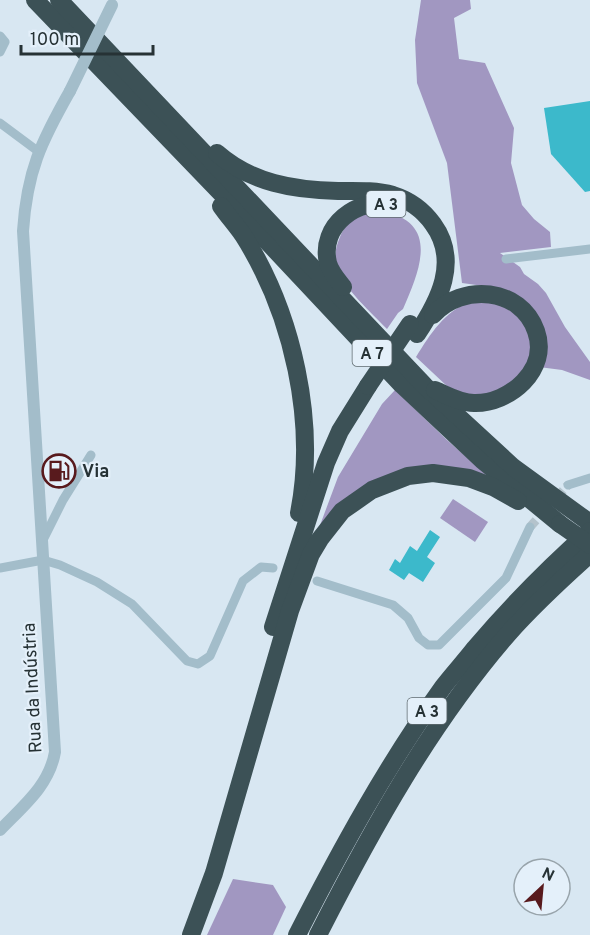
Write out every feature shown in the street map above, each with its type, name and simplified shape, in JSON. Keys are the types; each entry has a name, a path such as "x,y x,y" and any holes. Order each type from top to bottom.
{"highway":[{"name":"A 7","path":"36,0 423,405 491,468 567,518 590,523"},
{"name":"A 7","path":"59,0 424,386 528,478 590,545"},
{"name":"A 7","path":"178,124 195,134 221,157 259,178 302,189 380,192 404,199 422,211 437,228 442,238 446,267 439,296 413,329"},
{"path":"197,167 197,176 243,235 260,267 290,341 299,382 306,459 303,496 284,588"},
{"name":"A 3","path":"352,309 353,301 332,273 328,263 330,237 342,218 355,208 372,204 389,204 406,211 420,223 434,247 435,266 432,282 413,329"},
{"path":"178,935 197,885 284,588 326,463 340,431 371,391 413,329 450,301 465,295 480,293 496,296 521,309 537,332 537,357 532,369 525,381 514,392 502,399 471,404 424,386"},
{"path":"290,611 296,579 333,465 371,391"},
{"path":"191,935 214,873 290,611 311,554 342,512 372,490 408,476 433,474 469,478 493,487 549,520 567,518"},
{"name":"A 3","path":"297,935 343,846 384,776 444,686 498,622 561,557 590,531"},
{"name":"A 3","path":"318,935 358,855 399,786 459,696 509,633 590,554"}],"street":[{"name":"Rua da Indústria","path":"0,830 42,785 52,768 55,752 22,231 26,192 30,173 45,136 70,91 113,2"},
{"path":"0,36 4,42 0,52"},
{"path":"0,123 39,152"},
{"path":"506,259 590,249"},
{"path":"42,542 63,500 91,455"},
{"path":"568,485 590,478"},
{"path":"317,581 393,605 408,618 419,638 428,645 439,645 506,578 530,527"},
{"path":"0,568 43,560 97,582 132,604 187,661 198,664 210,656 243,581 261,567 273,568"}],"shaded area":[{"path":"421,0 470,0 471,9 454,18 459,59 485,63 514,128 511,163 522,205 550,232 551,247 500,253 520,267 524,274 546,293 565,327 590,362 590,380 562,370 539,367 541,334 491,287 462,283 447,163 417,83 415,40"},
{"path":"380,211 399,216 412,225 419,236 421,249 415,279 403,309 387,329 346,284 335,260 337,244 351,221 362,215"},
{"path":"471,301 500,304 513,312 526,326 531,341 531,353 526,368 504,391 474,398 449,388 416,357 446,317"},
{"path":"395,390 489,477 415,468 316,536 338,477 382,404"},
{"path":"453,499 488,522 475,542 440,518"},
{"path":"233,879 273,885 286,907 273,935 207,935"}],"building":[{"path":"590,101 590,191 585,192 551,154 544,108"},
{"path":"430,530 440,537 427,557 435,563 423,582 409,573 404,580 389,570 395,559 400,563 410,546 417,551"}],"tunnel":[{"path":"530,527 568,485"}],"place":[{"name":"Via","path":"59,471"}]}
